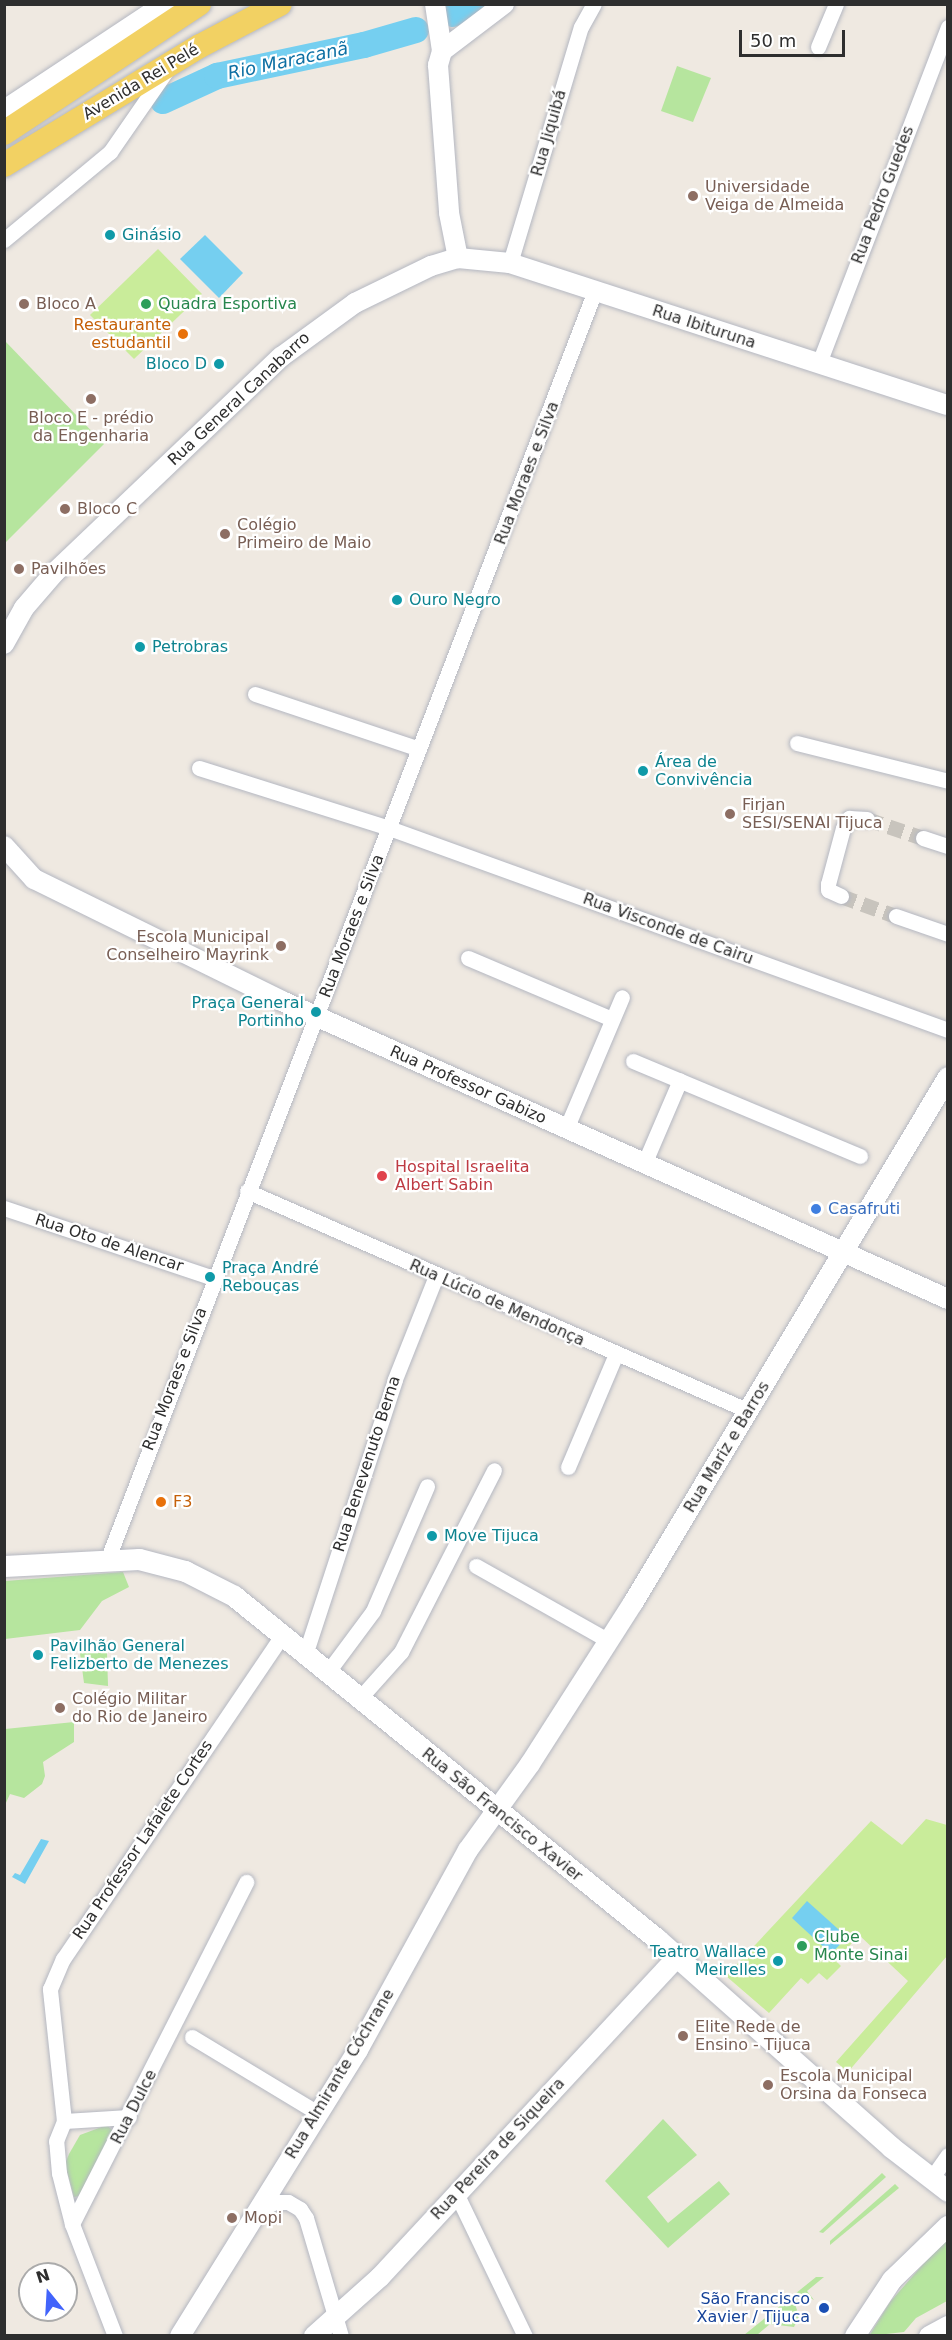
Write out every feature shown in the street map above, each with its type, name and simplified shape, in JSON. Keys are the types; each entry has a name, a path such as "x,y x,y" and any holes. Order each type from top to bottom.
{"main road":[{"path":"4,110 164,4"},
{"name":"Avenida Rei Pelé","path":"4,133 16,120 199,4"},
{"name":"Avenida Rei Pelé","path":"6,165 170,65 280,4"},
{"name":"Rua São Francisco Xavier","path":"4,1566 108,1558 162,1563 210,1581 282,1635 677,1957 939,2185"},
{"path":"929,2336 948,2326"}],"street":[{"path":"435,4 442,51 438,65 447,193 458,258"},
{"path":"442,51 504,4"},
{"name":"Rua Jiquibá","path":"510,263 581,27 594,4"},
{"path":"818,47 836,4"},
{"name":"Rua Pedro Guedes","path":"819,363 948,27"},
{"path":"4,240 110,152 170,65"},
{"name":"Rua Ibituruna","path":"458,258 510,263 594,293 948,405"},
{"name":"Rua General Canabarro","path":"4,644 24,608 55,572 281,357 355,303 431,266 458,258"},
{"name":"Rua Moraes e Silva","path":"108,1558 213,1278 318,1017 388,828 594,293"},
{"path":"255,694 419,749"},
{"path":"797,743 948,782"},
{"name":"Rua Visconde de Cairu","path":"199,768 388,828 948,1030"},
{"path":"840,896 828,890 828,884 843,828 849,818 867,819"},
{"path":"923,838 948,846"},
{"name":"Rua Professor Gabizo","path":"4,846 34,879 318,1017 948,1299"},
{"path":"896,916 948,934"},
{"path":"468,958 612,1020"},
{"path":"566,1129 622,997"},
{"path":"633,1061 860,1156"},
{"name":"Rua Mariz e Barros","path":"496,1810 530,1764 609,1641 749,1412 948,1077"},
{"path":"644,1164 680,1080"},
{"name":"Rua Lúcio de Mendonça","path":"247,1191 749,1412"},
{"name":"Rua Oto de Alencar","path":"4,1208 213,1278"},
{"name":"Rua Benevenuto Berna","path":"305,1655 395,1378 436,1276"},
{"path":"568,1467 616,1354"},
{"path":"359,1700 401,1652 494,1470"},
{"path":"327,1673 373,1611 427,1486"},
{"path":"476,1566 609,1641"},
{"name":"Rua Professor Lafaiete Cortes","path":"64,2121 50,1989 63,1959 282,1635"},
{"name":"Rua Almirante Cóchrane","path":"180,2336 255,2212 358,2050 463,1858 496,1810"},
{"name":"Rua Dulce","path":"72,2224 129,2117 246,1882"},
{"name":"Rua Pereira de Siqueira","path":"314,2336 338,2326 380,2277 677,1957"},
{"path":"192,2037 318,2113"},
{"path":"115,2336 72,2224 56,2141 64,2121 129,2117"},
{"path":"939,2185 948,2155"},
{"path":"457,2195 525,2336"},
{"path":"255,2212 275,2202 288,2202 300,2209 306,2218 338,2326"},
{"path":"855,2336 892,2280 948,2226"}],"green space":[{"path":"677,66 711,78 693,122 661,111"},
{"name":"Quadra Esportiva","path":"158,249 202,294 134,359 90,315"},
{"path":"5,341 104,444 4,543"},
{"path":"123,1572 129,1587 102,1601 80,1630 5,1639 5,1581"},
{"path":"80,1653 107,1653 108,1686 84,1683"},
{"path":"74,1722 74,1742 43,1762 45,1776 42,1784 24,1798 10,1794 5,1805 5,1729"},
{"name":"Clube Monte Sinai","path":"926,1819 947,1825 947,1956 848,2072 836,2062 908,1981 859,1935 836,1961 841,1966 827,1980 819,1973 808,1984 801,1978 769,2013 726,1976 871,1821 902,1845"},
{"path":"663,2119 697,2155 647,2197 668,2223 719,2181 730,2194 668,2248 605,2181"},
{"path":"107,2125 114,2132 80,2196 74,2197 65,2164 69,2154 80,2135"},
{"path":"882,2173 886,2177 823,2233 819,2232"},
{"path":"895,2184 899,2188 830,2245 830,2241"},
{"path":"947,2237 947,2301 916,2318 904,2332 869,2336 890,2302"},
{"path":"816,2277 824,2277 807,2291 814,2300 803,2294 794,2301 799,2316 794,2327 770,2324 757,2335 744,2335"}],"water":[{"path":"205,235 243,273 219,298 180,259"},
{"path":"41,1839 49,1841 25,1884 12,1877 15,1873 20,1875"},
{"path":"807,1901 847,1937 831,1954 792,1918"}],"waterway":[{"name":"Rio Maracanã","path":"453,14 471,4"},
{"name":"Rio Maracanã","path":"163,101 217,76 364,45 416,30"}],"tunnel":[{"path":"867,819 923,838"},
{"path":"841,896 896,916"}],"place":[{"name":"Universidade Veiga de Almeida","path":"693,196"},
{"name":"Ginásio","path":"110,235"},
{"name":"Bloco A","path":"24,304"},
{"name":"Quadra Esportiva","path":"146,304"},
{"name":"Restaurante estudantil","path":"183,334"},
{"name":"Bloco D","path":"219,364"},
{"name":"Bloco E - prédio da Engenharia","path":"91,399"},
{"name":"Bloco C","path":"65,509"},
{"name":"Colégio Primeiro de Maio","path":"225,534"},
{"name":"Pavilhões","path":"19,569"},
{"name":"Ouro Negro","path":"397,600"},
{"name":"Petrobras","path":"140,647"},
{"name":"Área de Convivência","path":"643,771"},
{"name":"Firjan SESI/SENAI Tijuca","path":"730,814"},
{"name":"Escola Municipal Conselheiro Mayrink","path":"281,946"},
{"name":"Praça General Portinho","path":"316,1012"},
{"name":"Hospital Israelita Albert Sabin","path":"382,1176"},
{"name":"Casafruti","path":"816,1209"},
{"name":"Praça André Rebouças","path":"210,1277"},
{"name":"F3","path":"161,1502"},
{"name":"Move Tijuca","path":"432,1536"},
{"name":"Pavilhão General Felizberto de Menezes","path":"38,1655"},
{"name":"Colégio Militar do Rio de Janeiro","path":"60,1708"},
{"name":"Clube Monte Sinai","path":"802,1946"},
{"name":"Teatro Wallace Meirelles","path":"778,1961"},
{"name":"Elite Rede de Ensino - Tijuca","path":"683,2036"},
{"name":"Escola Municipal Orsina da Fonseca","path":"768,2085"},
{"name":"Mopi","path":"232,2218"},
{"name":"São Francisco Xavier / Tijuca","path":"824,2308"}]}
